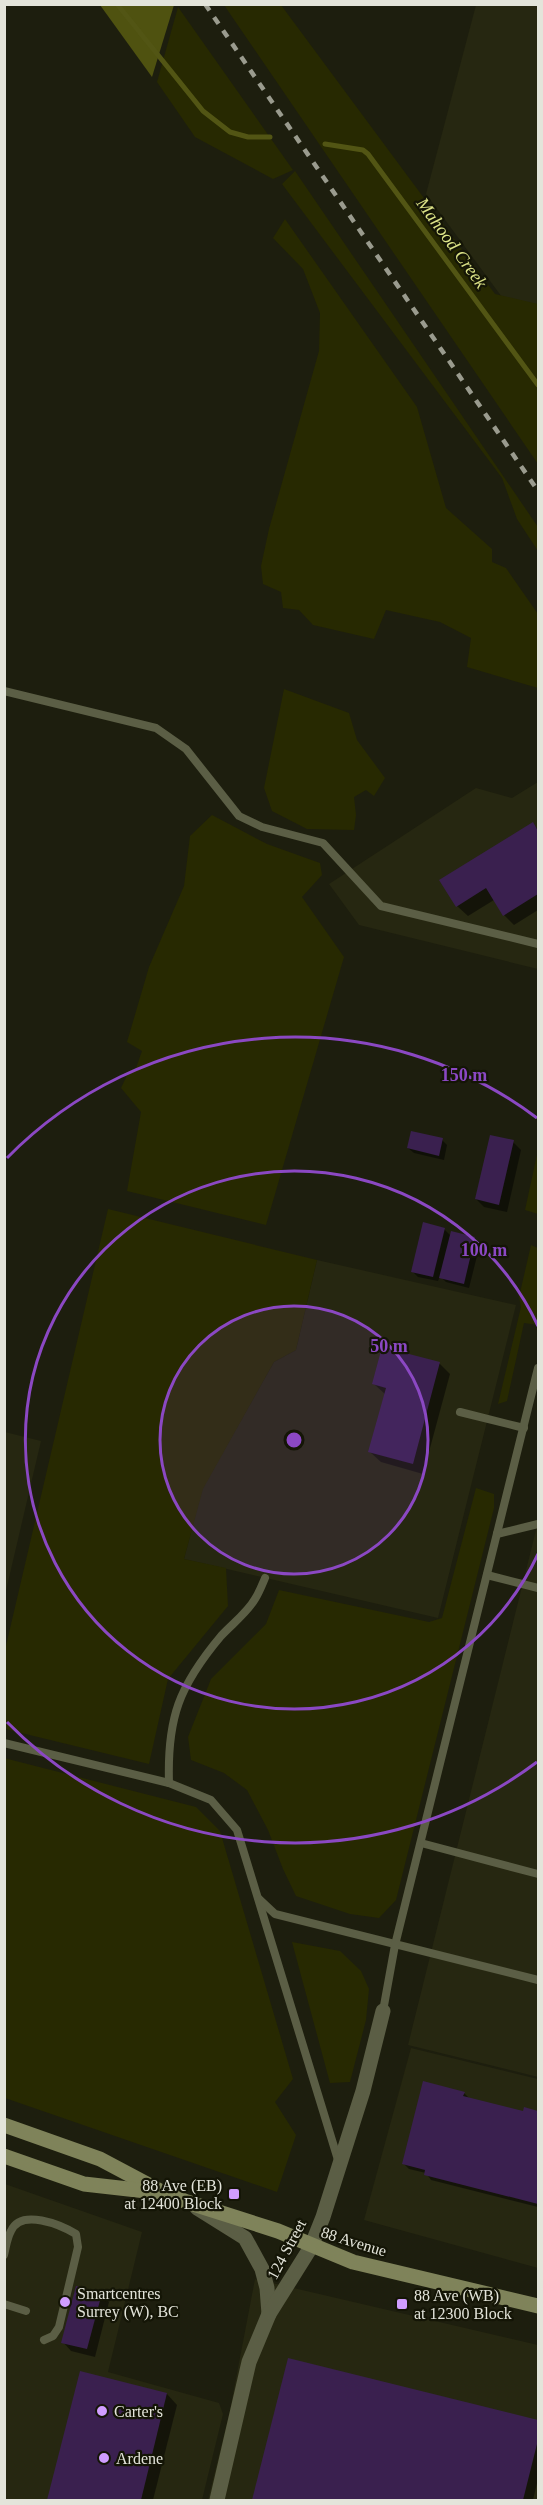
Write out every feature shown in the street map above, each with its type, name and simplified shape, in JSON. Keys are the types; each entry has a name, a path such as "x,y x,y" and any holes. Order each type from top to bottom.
{"main road":[{"name":"88 Avenue","path":"4,2125 100,2159 164,2193 278,2231 311,2247 353,2262 538,2307"},
{"name":"88 Avenue","path":"4,2156 84,2184 164,2193"}],"street":[{"name":"124 Street","path":"217,2500 249,2362 269,2314 311,2247 340,2167 383,2011"},
{"path":"188,2202 245,2238 262,2269 267,2288 269,2314"}],"lane":[{"path":"4,691 156,728 186,749 239,816 262,827 323,843 381,906 538,944"},
{"path":"383,2011 395,1945 524,1428 536,1393 538,1368"},
{"path":"460,1412 524,1428"},
{"path":"497,1534 538,1524"},
{"path":"487,1575 538,1588"},
{"path":"169,1783 168,1752 171,1729 179,1702 195,1668 255,1600 265,1578"},
{"path":"4,1743 169,1783 211,1800 237,1830 340,2167"},
{"path":"421,1843 538,1874"},
{"path":"257,1898 275,1914 538,1980"},
{"path":"4,2254 11,2230 19,2221 32,2219 65,2228 76,2234 78,2247 58,2327 53,2336 44,2340"},
{"path":"4,2304 26,2311"}],"shaded area":[{"path":"100,5 174,5 152,77"},
{"path":"224,5 281,5 495,294 538,304 538,464"},
{"path":"476,5 538,5 538,346 426,194"},
{"path":"178,7 293,170 273,179 195,137 157,82"},
{"path":"295,171 538,527 538,551 517,519 502,478 282,184"},
{"path":"285,219 417,407 446,508 492,549 492,562 506,568 538,614 538,688 467,667 471,638 440,622 386,610 374,639 313,625 299,610 283,608 281,592 263,584 261,566 269,529 319,351 320,313 303,269 273,238"},
{"path":"284,689 349,713 357,740 385,778 374,796 366,790 354,797 356,815 354,830 307,829 272,811 264,788"},
{"path":"538,782 538,969 359,925 329,884 476,788 512,798"},
{"path":"212,815 267,844 320,863 322,875 302,897 344,957 266,1225 127,1191 141,1112 121,1088 129,1071 136,1068 142,1051 127,1042 149,967 184,886 190,836"},
{"path":"538,1150 538,1214 525,1210"},
{"path":"108,1209 317,1260 296,1350 274,1362 203,1489 184,1559 226,1568 228,1606 168,1679 149,1764 5,1729 5,1650"},
{"path":"531,1245 538,1248 538,1325 524,1323 507,1401 498,1404 521,1307 519,1297"},
{"path":"317,1260 516,1305 438,1618 184,1559 202,1489 274,1362 296,1350"},
{"path":"4,1432 41,1441 5,1595"},
{"path":"476,1488 494,1494 494,1508 396,1900 379,1918 350,1914 296,1896 268,1830 247,1790 224,1773 191,1760 188,1737 211,1679 266,1624 279,1590 429,1622 442,1618"},
{"path":"538,1522 538,2077 408,2045"},
{"path":"4,1758 196,1807 220,1831 293,2079 275,2102 296,2135 277,2192 5,2098"},
{"path":"292,1942 340,1951 361,1971 369,1989 366,2020 350,2082 330,2083"},
{"path":"411,2048 538,2079 538,2268 364,2220"},
{"name":"Smartcentres Surrey (W), BC","path":"5,2184 142,2232 108,2372 219,2403 223,2414 202,2500 5,2500"},
{"path":"255,2279 538,2345 538,2500 208,2500 230,2410"}],"building":[{"path":"533,822 538,831 538,894 503,916 486,888 456,907 439,880"},
{"path":"411,1131 443,1138 439,1156 407,1148"},
{"path":"490,1135 514,1140 499,1205 475,1199"},
{"path":"423,1222 445,1228 433,1277 411,1272"},
{"path":"451,1231 475,1237 464,1284 439,1278"},
{"path":"382,1347 440,1362 413,1464 368,1452 386,1388 372,1384"},
{"path":"423,2081 465,2092 463,2096 523,2111 524,2107 538,2111 538,2204 424,2175 425,2170 402,2164"},
{"path":"76,2286 102,2293 87,2349 61,2343"},
{"path":"288,2358 538,2420 538,2440 523,2500 252,2500"},
{"path":"80,2371 167,2393 141,2500 47,2500"}],"waterway":[{"name":"Mahood Creek","path":"117,4 203,111 230,132 248,137 270,137"},
{"name":"Mahood Creek","path":"325,144 363,150 368,154 538,385"}],"railway":[{"path":"205,4 538,491"}],"place":[{"name":"88 Ave (EB) at 12400 Block","path":"234,2194"},
{"name":"Smartcentres Surrey (W), BC","path":"65,2302"},
{"name":"88 Ave (WB) at 12300 Block","path":"402,2304"},
{"name":"Carter's","path":"102,2411"},
{"name":"Ardene","path":"104,2458"}]}
